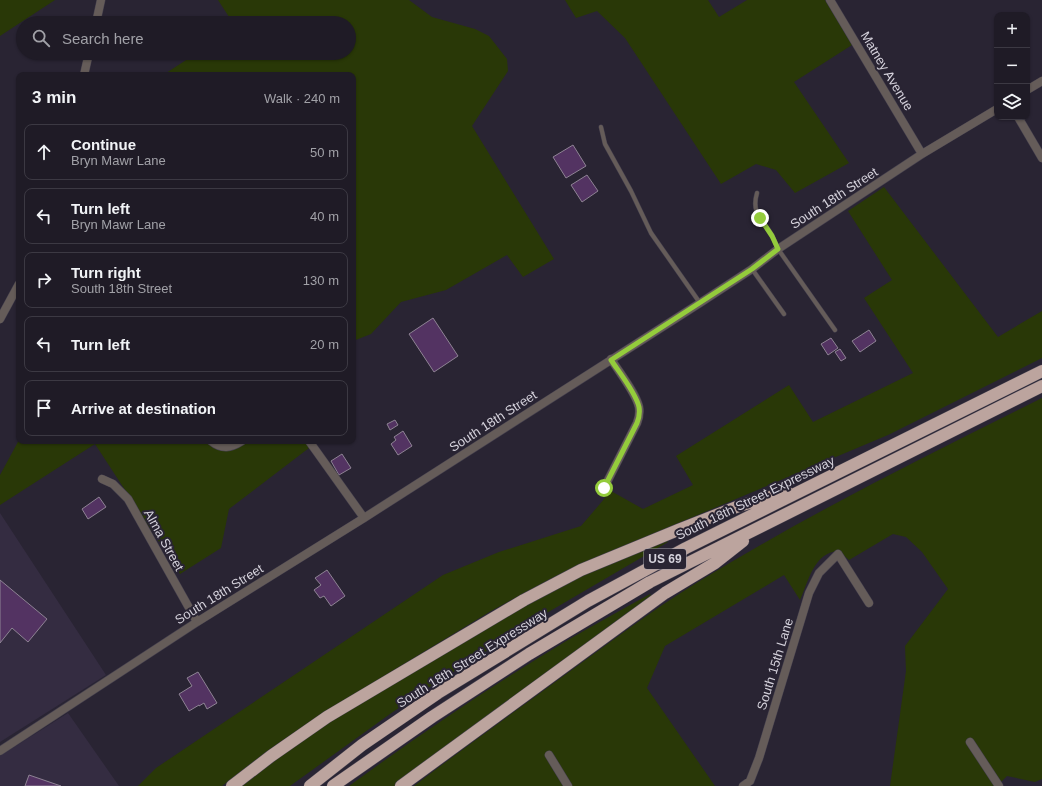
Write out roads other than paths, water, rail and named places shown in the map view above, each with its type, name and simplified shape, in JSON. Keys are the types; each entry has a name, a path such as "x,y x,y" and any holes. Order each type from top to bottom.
{"highway":[{"name":"South 18th Street Expressway","path":"310,786 362,745 438,693 588,601 686,548 1042,371"},
{"name":"South 18th Street Expressway","path":"333,786 432,717 529,654 650,582 1042,386"},
{"path":"232,786 270,756 327,717 499,614 581,570 739,506 820,482"},
{"path":"401,786 665,594 715,563 763,525"}],"street":[{"path":"98,16 101,0"},
{"name":"Matney Avenue","path":"830,0 922,154"},
{"path":"85,72 87,60"},
{"path":"1030,88 1042,81"},
{"name":"South 18th Street","path":"0,751 196,622 364,518 700,303 752,269 778,249 922,154 994,111"},
{"path":"1020,120 1042,158"},
{"path":"0,319 16,290"},
{"path":"604,488 637,423 639,416 639,407 635,398 611,360"},
{"path":"216,444 220,446 233,447 238,444"},
{"path":"311,444 364,518"},
{"name":"Alma Street","path":"102,479 113,484 128,499 196,622"},
{"name":"South 15th Lane","path":"743,786 750,781 759,758 809,593 819,573 838,554 869,602"},
{"path":"970,742 999,786"},
{"path":"549,755 568,786"}],"lane":[{"path":"601,127 605,144 631,190 651,233 700,303"},
{"path":"756,193 754,202 756,212 772,236 778,249 835,330"},
{"path":"752,269 784,314"}]}
